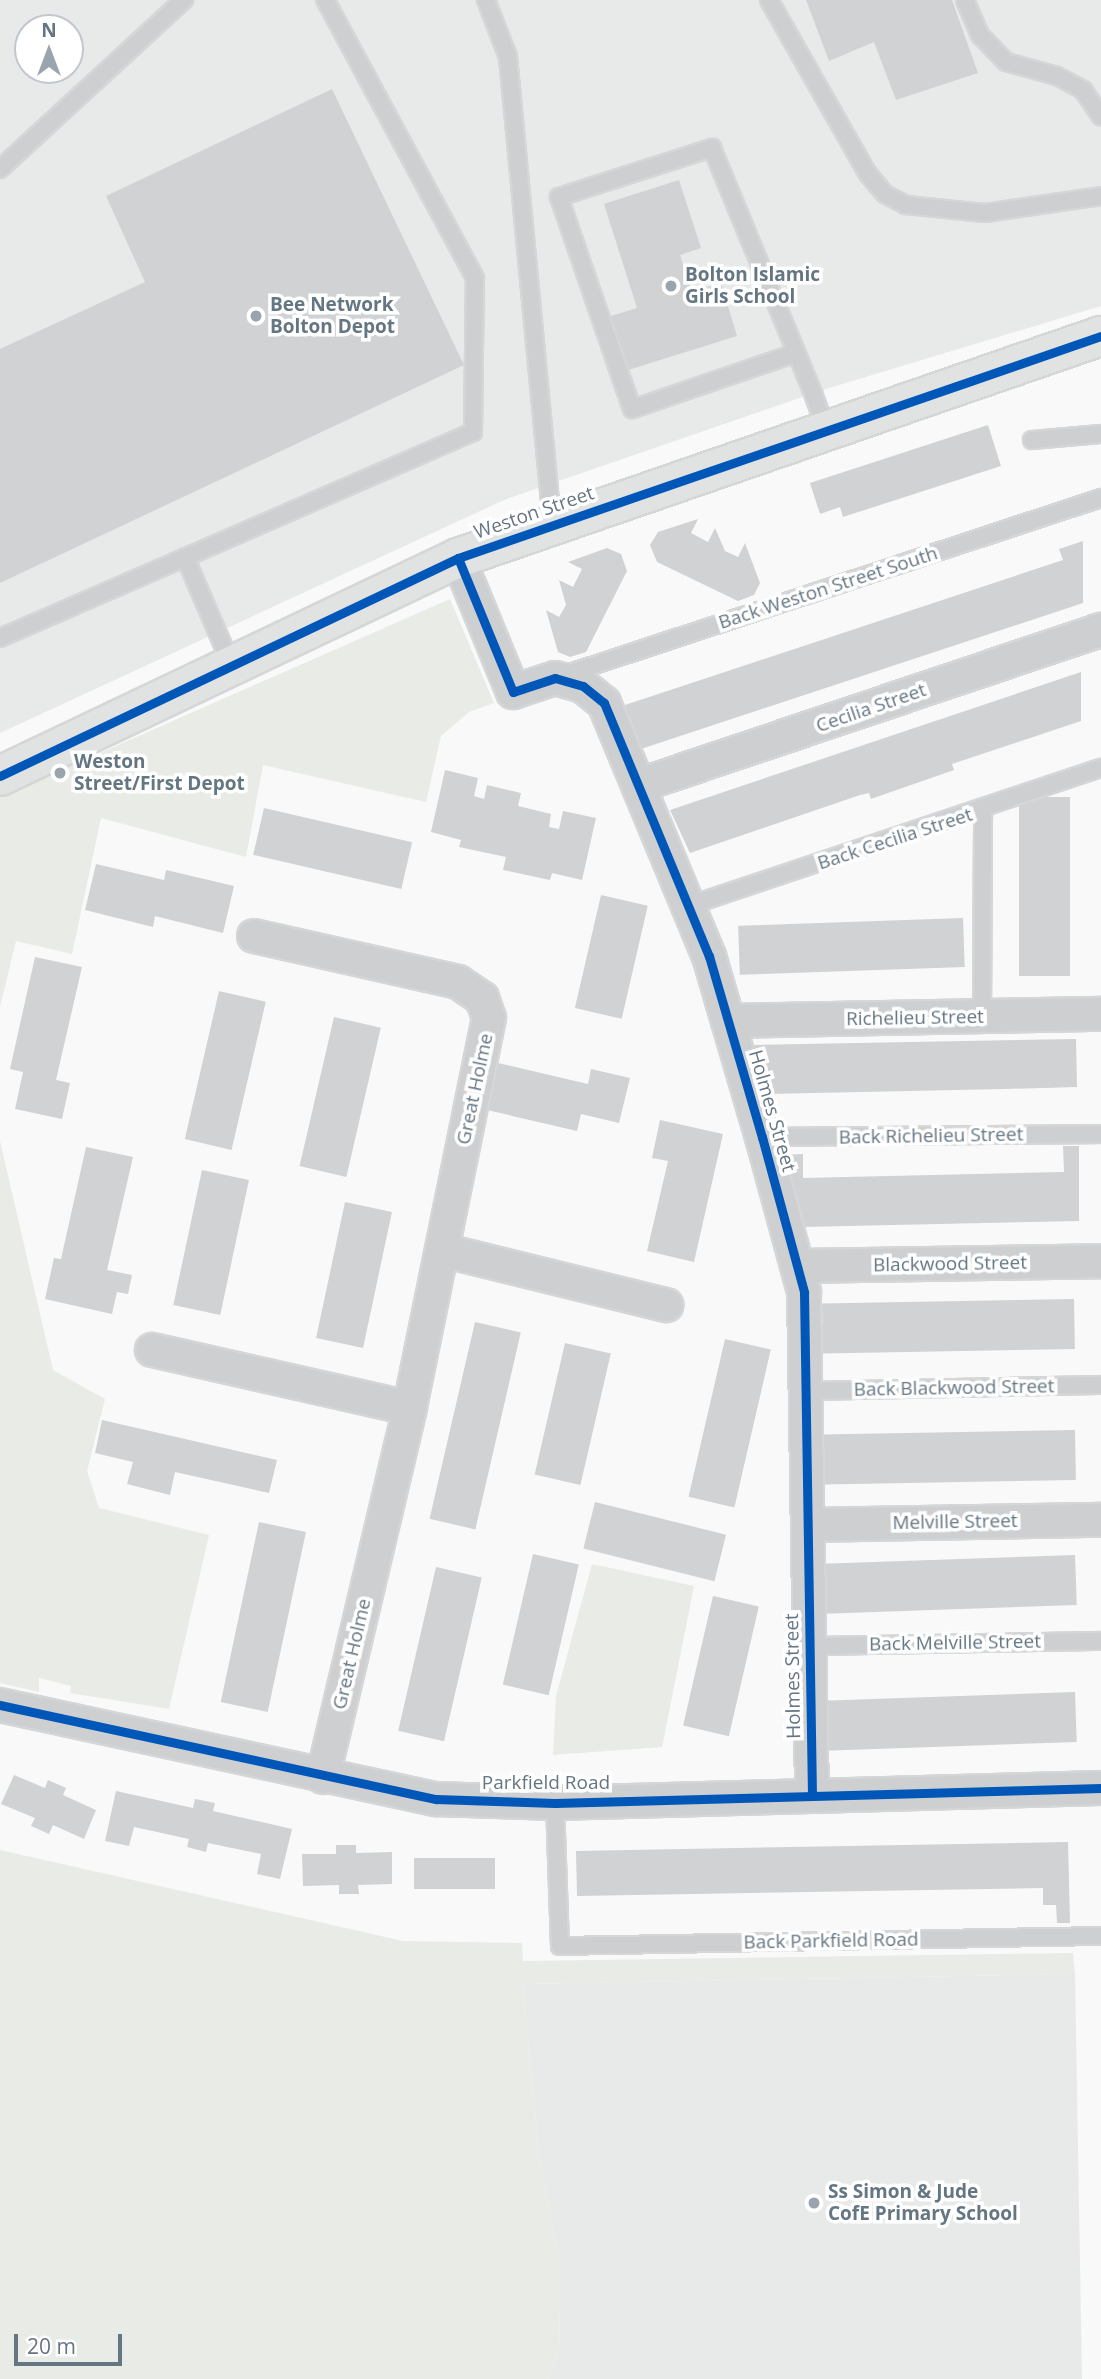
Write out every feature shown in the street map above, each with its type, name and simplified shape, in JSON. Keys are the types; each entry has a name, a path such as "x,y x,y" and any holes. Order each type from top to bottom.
{"street":[{"name":"Weston Street","path":"0,776 458,558 1101,336"},
{"path":"458,558 513,692 555,678"},
{"name":"Cecilia Street","path":"640,785 1101,630"},
{"name":"Holmes Street","path":"555,678 583,686 604,703 640,785 688,906 728,1021 804,1292 812,1795"},
{"name":"Great Holme","path":"254,936 458,982 482,998 488,1028 410,1408 323,1777"},
{"name":"Richelieu Street","path":"728,1021 1101,1014"},
{"path":"442,1250 666,1306"},
{"name":"Blackwood Street","path":"798,1266 1101,1261"},
{"path":"152,1350 410,1408"},
{"name":"Melville Street","path":"808,1525 1101,1520"},
{"name":"Parkfield Road","path":"0,1705 323,1777 436,1799 555,1803 1101,1788"}],"lane":[{"path":"0,169 184,0"},
{"path":"0,638 473,432 475,278 326,0"},
{"path":"486,0 508,57 552,526"},
{"path":"769,0 868,174 885,194 906,205 985,213 1101,196"},
{"path":"965,0 980,35 1006,62 1056,76 1083,90 1101,117"},
{"path":"796,353 632,409 559,197 712,148 796,353 827,431"},
{"path":"1032,440 1101,435"},
{"name":"Back Weston Street South","path":"555,678 1101,498"},
{"path":"185,557 232,666"},
{"name":"Back Cecilia Street","path":"688,906 983,810 1101,768"},
{"path":"982,1017 983,810"},
{"name":"Back Richelieu Street","path":"762,1137 1101,1134"},
{"name":"Back Blackwood Street","path":"806,1391 1101,1385"},
{"name":"Back Melville Street","path":"810,1646 1101,1641"},
{"name":"Back Parkfield Road","path":"555,1803 560,1945 1101,1936"}],"shaded area":[{"path":"0,0 1101,0 1101,306 826,389 504,500 0,733"},
{"path":"450,599 494,703 469,712 441,736 426,802 263,765 246,857 101,818 72,954 16,941 0,1007 0,797"},
{"path":"0,1141 53,1370 105,1399 87,1471 99,1508 209,1535 169,1709 70,1693 71,1686 39,1678 39,1692 0,1683"},
{"path":"592,1564 694,1586 662,1747 553,1755 556,1696"},
{"path":"0,1850 403,1941 522,1943 523,1961 1073,1953 1075,1974 523,1984 539,2154 558,2252 560,2348 548,2379 0,2379"},
{"name":"Ss Simon & Jude CofE Primary School","path":"1075,1974 1082,2379 548,2379 560,2348 558,2252 539,2154 523,1984"}],"building":[{"path":"806,0 952,0 978,73 896,100 874,42 829,61"},
{"name":"Bee Network Bolton Depot","path":"332,89 464,365 0,583 0,349 145,282 106,196"},
{"path":"679,180 701,248 680,255 692,292 721,283 737,336 625,371 608,317 637,308 604,204"},
{"path":"988,425 1001,466 843,517 840,507 820,514 810,483"},
{"path":"698,519 691,533 708,542 715,528 725,551 738,557 745,543 760,583 754,595 738,601 657,562 650,545 658,532"},
{"path":"1083,541 1083,603 641,749 622,706 1063,560 1059,549"},
{"path":"607,548 621,554 627,571 586,652 570,657 558,652 546,610 559,617 566,605 559,580 573,587 582,569 568,562"},
{"path":"1081,672 1081,721 952,764 954,770 871,799 869,793 860,795 690,853 670,810"},
{"path":"445,770 478,778 474,796 484,799 487,785 521,793 518,806 551,814 549,827 559,829 563,811 596,818 582,880 552,873 550,880 503,870 506,857 459,847 461,840 431,832"},
{"path":"1019,797 1070,797 1070,976 1019,976"},
{"path":"264,808 412,842 401,889 253,855"},
{"path":"96,864 164,880 166,870 234,886 223,933 155,916 153,927 85,910"},
{"path":"601,895 648,906 622,1019 575,1008"},
{"path":"963,918 965,967 740,975 738,926"},
{"path":"35,957 82,967 56,1080 70,1083 62,1119 15,1109 23,1072 10,1069"},
{"path":"219,991 266,1002 232,1150 185,1139"},
{"path":"334,1017 381,1028 346,1177 300,1166"},
{"path":"1076,1039 1077,1087 766,1094 753,1045"},
{"path":"498,1063 588,1084 591,1069 630,1078 619,1123 581,1114 577,1131 487,1110"},
{"path":"660,1120 723,1134 694,1262 647,1251 668,1161 652,1158"},
{"path":"1063,1146 1079,1146 1079,1221 802,1227 782,1155 803,1154 803,1178 1064,1172"},
{"path":"86,1147 133,1157 107,1270 132,1275 128,1294 117,1292 112,1314 45,1299 54,1258 61,1259"},
{"path":"202,1170 249,1180 220,1315 173,1305"},
{"path":"345,1202 392,1212 363,1348 316,1338"},
{"path":"1074,1299 1075,1349 823,1353 822,1303"},
{"path":"475,1322 521,1333 475,1529 430,1519"},
{"path":"725,1339 771,1350 734,1507 689,1497"},
{"path":"565,1343 611,1354 580,1485 535,1475"},
{"path":"102,1420 277,1460 269,1493 175,1472 170,1495 127,1484 133,1462 95,1453"},
{"path":"1075,1430 1076,1480 824,1484 823,1434"},
{"path":"595,1502 726,1535 714,1581 583,1549"},
{"path":"259,1522 306,1532 268,1712 221,1702"},
{"path":"533,1554 579,1565 549,1695 503,1685"},
{"path":"1075,1555 1077,1605 825,1614 823,1564"},
{"path":"436,1567 482,1578 444,1741 398,1731"},
{"path":"713,1596 759,1607 729,1736 683,1726"},
{"path":"1075,1692 1077,1742 825,1751 823,1701"},
{"path":"14,1775 45,1788 48,1780 66,1788 63,1795 96,1810 84,1839 53,1825 49,1834 31,1826 35,1818 1,1804"},
{"path":"116,1791 193,1808 195,1799 215,1803 213,1811 292,1829 280,1879 257,1874 261,1854 208,1843 206,1852 187,1847 189,1839 134,1827 129,1846 105,1841"},
{"path":"1068,1842 1070,1923 1057,1923 1056,1905 1043,1905 1043,1888 577,1896 576,1851"},
{"path":"336,1845 356,1845 356,1853 392,1852 392,1884 358,1885 359,1894 339,1894 339,1885 303,1886 302,1854 336,1854"},
{"path":"414,1858 495,1858 495,1889 414,1889"}],"cycle path":[{"path":"0,776 458,558 1101,336"},
{"path":"458,558 513,692 555,678 583,686 604,703 709,956 762,1137 804,1292 812,1795"},
{"path":"0,1705 436,1799 555,1803 1101,1788"}],"place":[{"name":"Bolton Islamic Girls School","path":"671,286"},
{"name":"Bee Network Bolton Depot","path":"256,316"},
{"name":"Weston Street/First Depot","path":"60,773"},
{"name":"Ss Simon & Jude CofE Primary School","path":"814,2203"}]}
